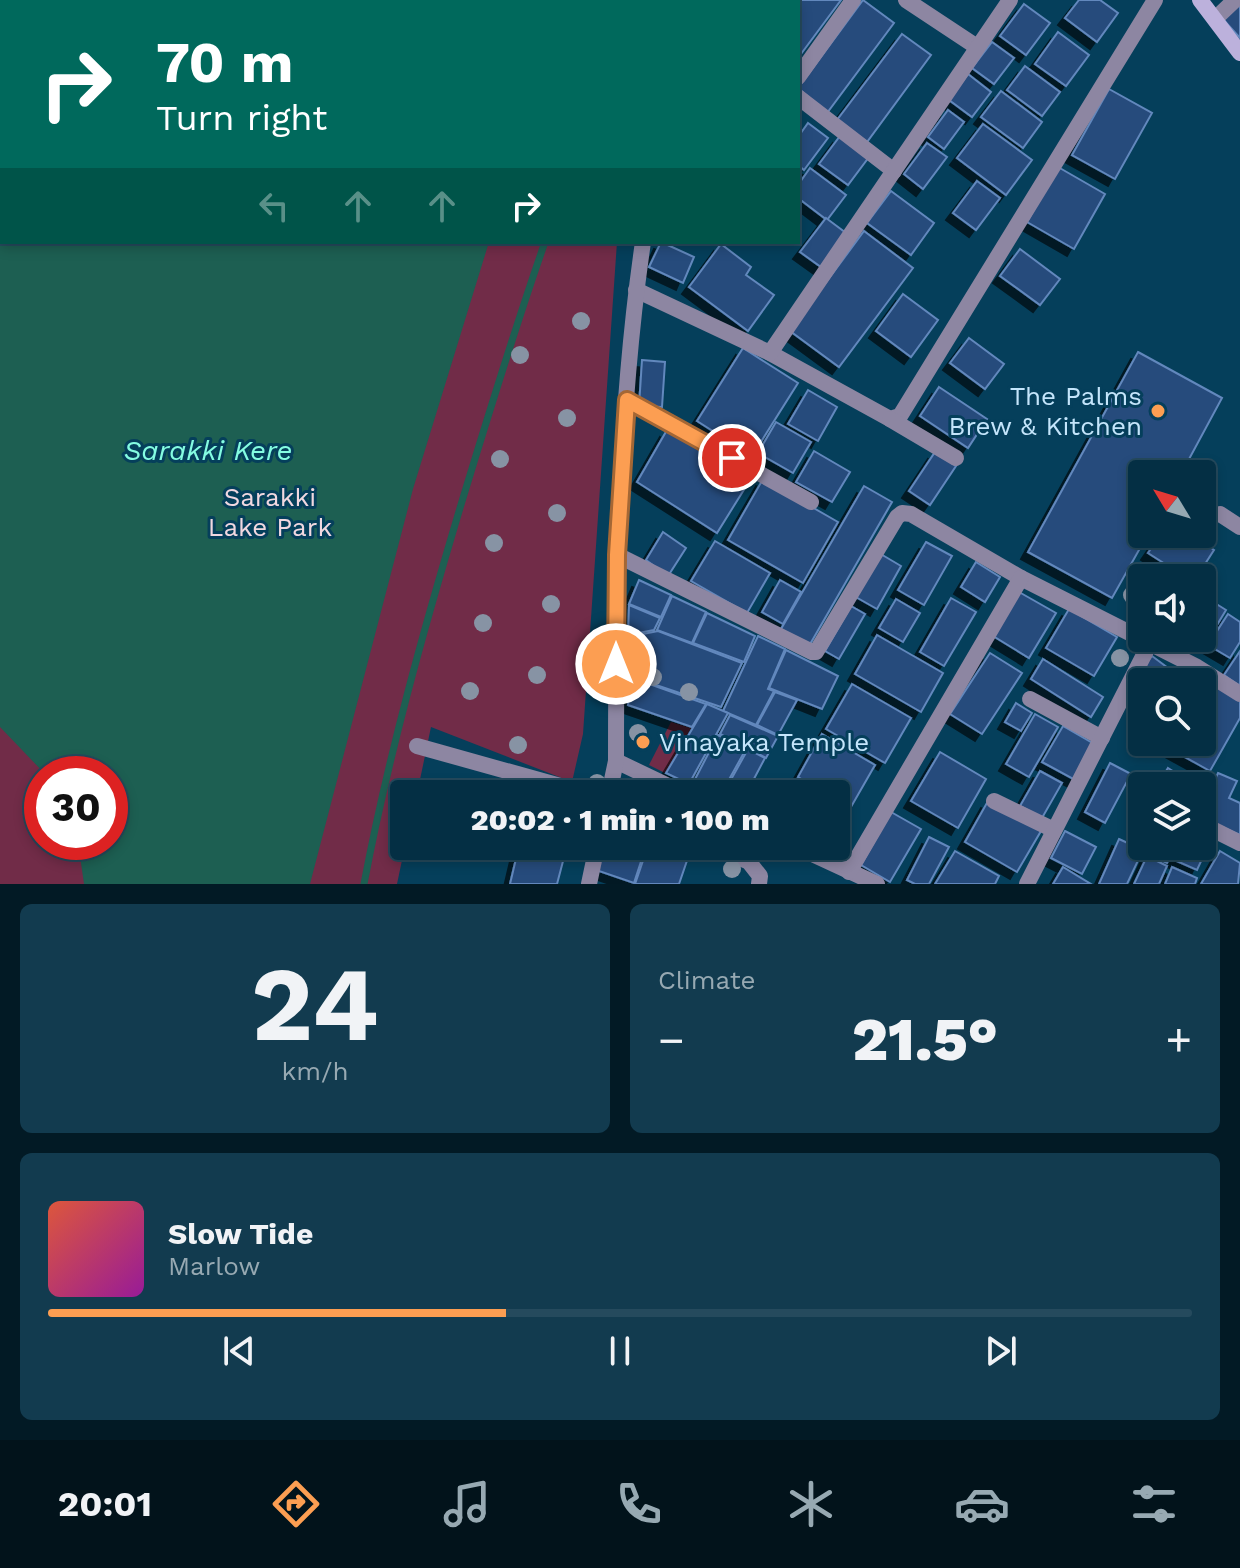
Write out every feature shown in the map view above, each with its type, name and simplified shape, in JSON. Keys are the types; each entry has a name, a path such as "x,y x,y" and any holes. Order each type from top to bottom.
{"main road":[{"path":"1200,0 1240,53"}],"street":[{"path":"800,74 853,0"},
{"path":"906,0 977,47"},
{"path":"770,353 1010,0"},
{"path":"890,419 900,416 908,406 1155,0"},
{"path":"1215,19 1235,0"},
{"path":"800,99 894,171"},
{"path":"612,780 616,761 617,555 636,290 643,244"},
{"path":"636,290 770,353 956,458"},
{"path":"627,400 811,502"},
{"path":"617,555 812,652 820,649 897,517 902,513 911,514 1021,578 1128,632"},
{"path":"1220,514 1240,527"},
{"path":"849,872 1021,578"},
{"path":"1027,884 1145,652"},
{"path":"1168,652 1240,694"},
{"path":"1030,699 1102,738"},
{"path":"417,746 539,780"},
{"path":"616,761 656,780"},
{"path":"994,801 1054,830"},
{"path":"1216,831 1240,843"},
{"path":"589,884 594,860"},
{"path":"744,860 760,876 759,884"},
{"path":"824,860 877,884"}],"green space":[{"name":"Sarakki Kere","path":"0,244 617,244 583,734 572,780 431,727 420,780 390,780 390,860 402,860 397,884 0,884"},
{"path":"671,722 691,728 665,773 649,765"}],"water":[{"name":"Sarakki Kere","path":"0,244 488,244 413,489 310,884 84,884 81,860 128,860 128,756 28,756 0,727"}],"building":[{"path":"800,0 841,0 800,55"},
{"path":"863,0 894,23 827,113 800,90 800,85"},
{"path":"1079,0 1100,0 1118,13 1097,42 1065,18"},
{"path":"1240,0 1240,38 1221,17"},
{"path":"1024,4 1050,23 1026,55 1000,36"},
{"path":"1058,32 1089,55 1066,86 1035,64"},
{"path":"902,34 931,55 867,142 837,120"},
{"path":"992,42 1014,58 994,84 972,68"},
{"path":"1025,66 1060,92 1042,116 1007,90"},
{"path":"968,74 991,92 972,117 949,100"},
{"path":"1109,89 1152,113 1115,179 1072,155"},
{"path":"1001,91 1042,122 1023,148 981,117"},
{"path":"948,110 964,122 944,149 928,137"},
{"path":"808,123 828,138 804,170 800,167 800,134"},
{"path":"983,124 1032,160 1006,195 957,158"},
{"path":"840,136 869,157 848,185 819,164"},
{"path":"927,143 947,157 923,189 904,174"},
{"path":"1058,167 1105,194 1074,249 1027,222"},
{"path":"810,168 846,195 827,220 800,200 800,182"},
{"path":"977,181 1000,198 976,230 953,213"},
{"path":"891,191 934,223 911,255 867,223"},
{"path":"826,218 846,233 821,267 800,252"},
{"path":"864,231 913,268 839,367 790,331"},
{"path":"660,244 694,257 683,283 649,267"},
{"path":"721,244 751,267 746,275 774,295 748,331 689,287"},
{"path":"1020,249 1060,279 1040,305 1000,276"},
{"path":"903,294 938,320 911,357 876,331"},
{"path":"969,338 1004,364 985,389 950,363"},
{"path":"743,348 798,383 752,456 697,421"},
{"path":"1138,352 1222,398 1189,460 1128,460 1128,548 1140,548 1131,564 1128,564 1112,598 1028,552"},
{"path":"642,360 665,362 662,407 639,406"},
{"path":"939,387 987,419 968,448 920,416"},
{"path":"808,390 837,407 818,441 788,424"},
{"path":"776,422 811,442 793,473 758,453"},
{"path":"667,430 750,480 717,533 637,482"},
{"path":"814,451 850,472 832,502 796,482"},
{"path":"935,452 956,466 930,505 909,491"},
{"path":"763,479 838,522 803,583 728,540"},
{"path":"864,486 892,502 809,646 781,629"},
{"path":"663,532 686,548 668,576 646,560"},
{"path":"715,541 770,573 747,613 691,581"},
{"path":"926,542 952,556 924,605 898,590"},
{"path":"1151,548 1214,550 1205,564 1165,564 1148,553"},
{"path":"879,553 901,566 877,609 854,596"},
{"path":"976,562 1000,577 985,602 961,587"},
{"path":"639,580 671,595 661,617 629,604"},
{"path":"780,580 801,592 783,624 762,612"},
{"path":"1019,592 1056,613 1029,658 993,636"},
{"path":"672,596 706,612 692,643 657,630"},
{"path":"951,598 976,612 944,666 920,652"},
{"path":"896,599 920,613 903,642 879,628"},
{"path":"1216,604 1226,610 1216,626"},
{"path":"629,605 660,618 654,630 628,635"},
{"path":"851,606 865,614 839,659 825,651"},
{"path":"1069,609 1117,637 1094,676 1046,648"},
{"path":"707,613 755,636 744,662 693,643"},
{"path":"1228,614 1240,622 1240,642 1230,658 1216,650 1216,633"},
{"path":"658,631 742,663 721,707 633,674 628,679 628,637"},
{"path":"877,635 943,673 921,712 855,674"},
{"path":"758,636 785,649 768,689 774,691 756,725 723,711"},
{"path":"786,650 838,676 822,709 769,688"},
{"path":"1240,651 1240,686 1224,675"},
{"path":"990,653 1022,673 982,734 950,714"},
{"path":"1152,656 1168,668 1143,668"},
{"path":"1043,659 1103,697 1091,717 1031,679"},
{"path":"638,680 706,704 692,727 628,705 630,689"},
{"path":"852,684 911,718 885,763 826,729"},
{"path":"1216,686 1240,700 1240,718 1210,771 1183,756 1216,756"},
{"path":"775,692 797,700 778,735 757,725"},
{"path":"1016,703 1032,713 1021,731 1005,722"},
{"path":"707,704 728,713 691,780 681,780 666,773"},
{"path":"1035,714 1058,727 1029,777 1006,764"},
{"path":"730,715 778,736 766,758 720,734"},
{"path":"1063,726 1096,745 1075,780 1042,762"},
{"path":"822,734 875,765 851,807 850,780 803,780 798,777"},
{"path":"718,735 746,749 729,780 695,780"},
{"path":"748,749 765,758 753,780 731,780"},
{"path":"940,752 986,779 958,828 911,801"},
{"path":"1110,763 1128,772 1128,780 1105,823 1085,812"},
{"path":"1040,771 1062,783 1042,818 1020,806"},
{"path":"1218,773 1237,781 1229,798 1240,803 1240,835 1216,824"},
{"path":"988,801 1041,831 1017,872 965,842"},
{"path":"891,812 921,829 890,882 861,865"},
{"path":"1065,831 1096,847 1082,874 1051,858"},
{"path":"929,837 949,847 929,884 915,884 907,880"},
{"path":"1119,839 1128,843 1128,860 1138,860 1127,884 1099,884"},
{"path":"955,851 999,876 995,884 935,884"},
{"path":"1220,851 1240,863 1238,884 1201,884"},
{"path":"516,860 563,860 557,884 510,884"},
{"path":"596,860 641,860 634,883 593,869"},
{"path":"643,860 687,860 679,884 635,884"},
{"path":"1145,860 1155,860 1167,866 1159,884 1134,884"},
{"path":"1174,860 1202,860 1197,870"},
{"path":"1063,867 1091,884 1053,884"},
{"path":"1172,867 1197,878 1195,884 1165,884"}],"waterway":[{"path":"364,884 395,742 433,601 544,244"}],"place":[{"name":"The Palms Brew & Kitchen","path":"1158,411"},
{"name":"Vinayaka Temple","path":"643,742"}],"route":[{"path":"616,664 617,555 627,400 732,458"}],"park label":[{"name":"Sarakki Lake Park","path":"270,512"}]}
